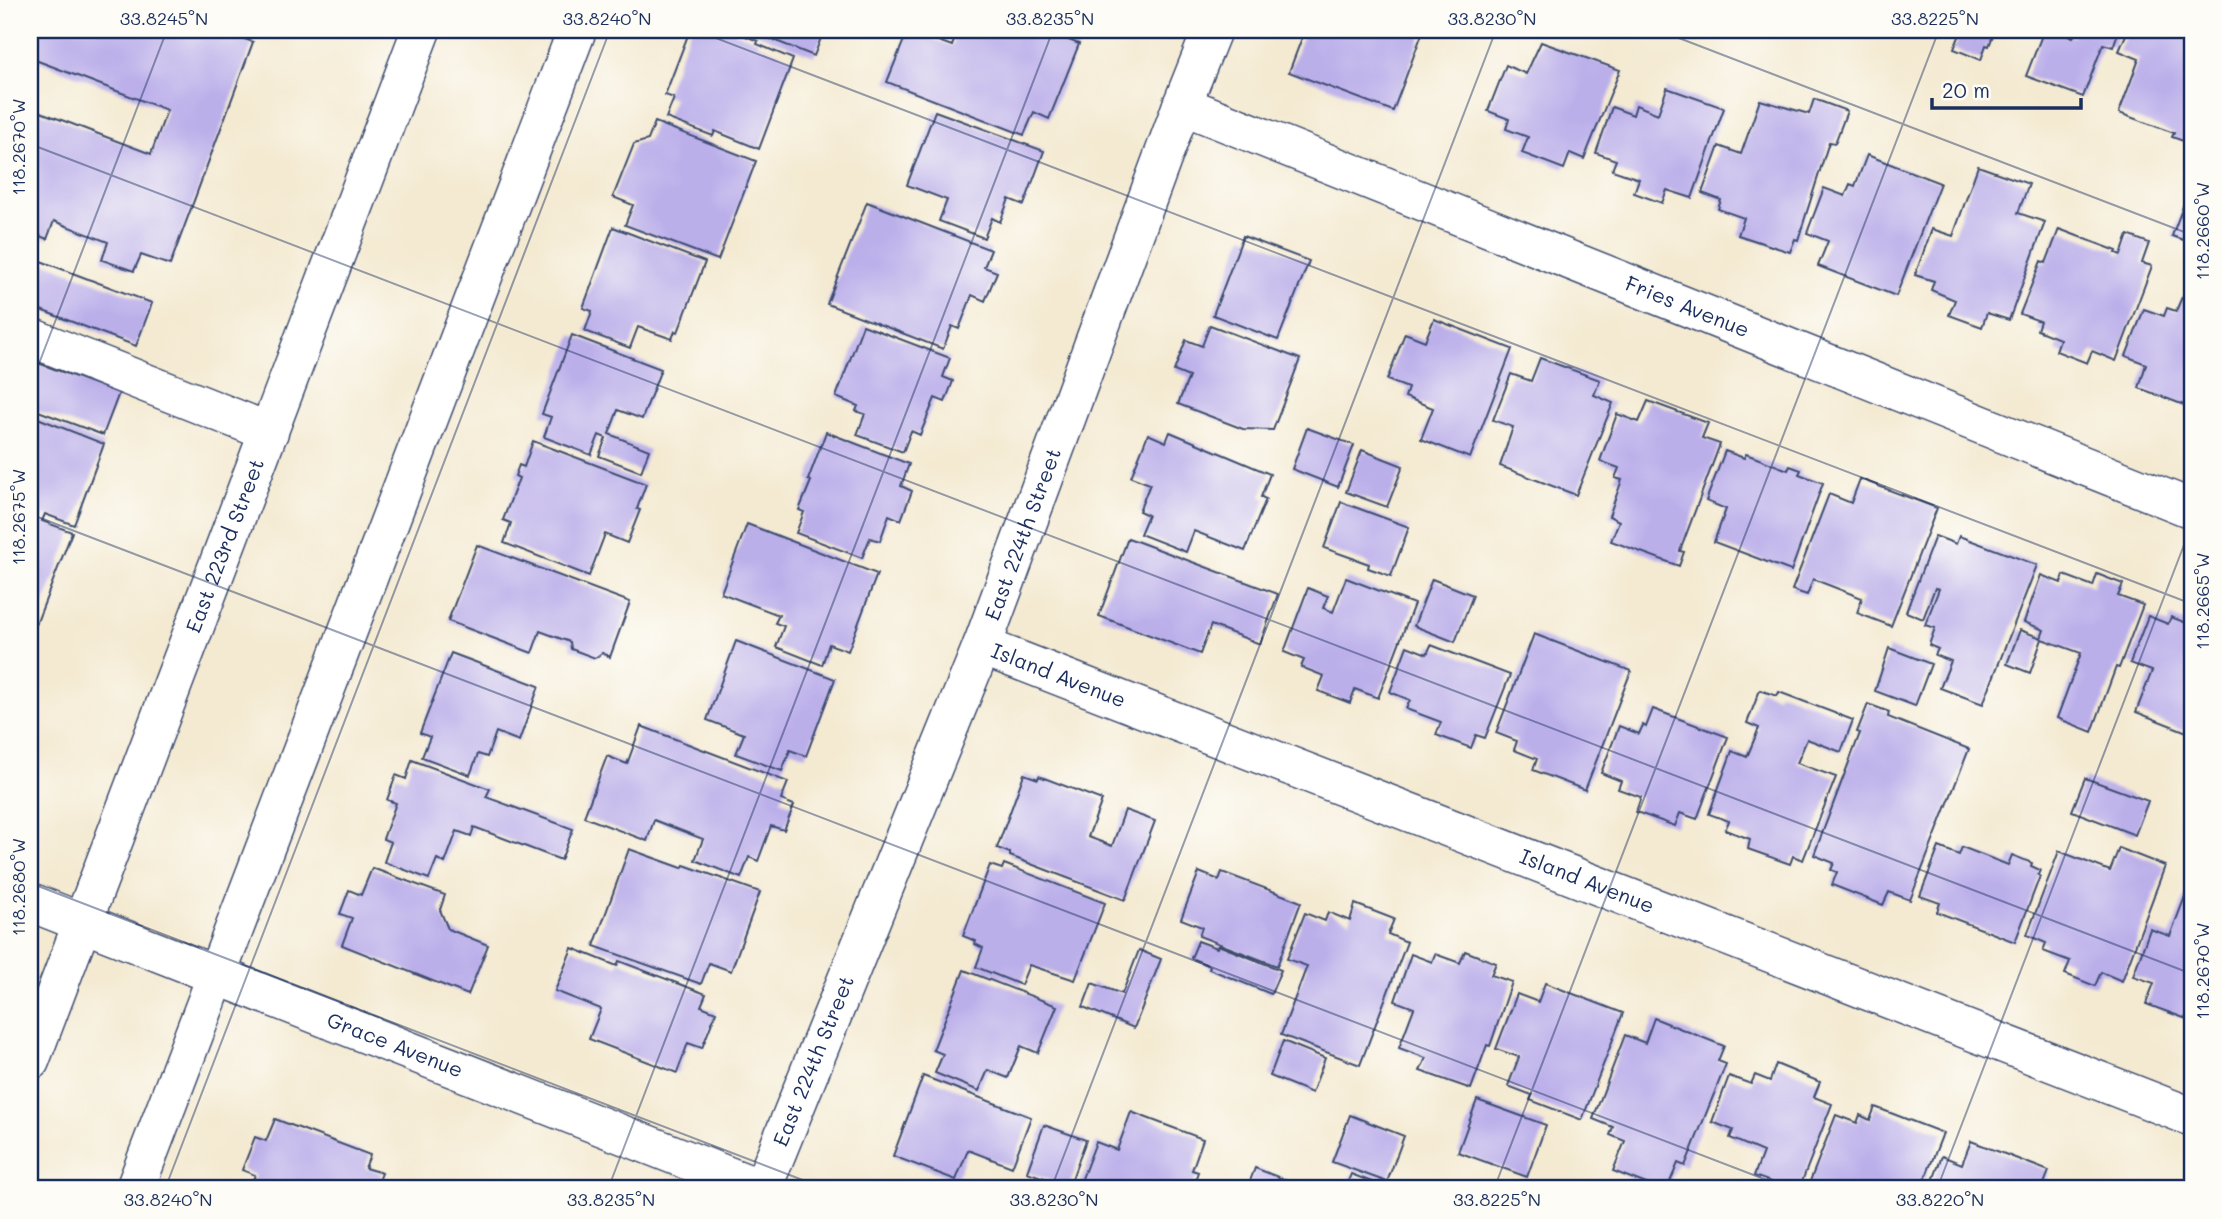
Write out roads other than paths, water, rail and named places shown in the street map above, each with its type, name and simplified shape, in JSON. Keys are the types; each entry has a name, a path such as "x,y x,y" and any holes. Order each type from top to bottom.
{"street":[{"name":"East 223rd Street","path":"30,1061 421,30"},
{"path":"135,1189 577,30"},
{"name":"East 224th Street","path":"761,1189 982,646 1181,106 1212,30"},
{"name":"Fries Avenue","path":"1181,106 2192,509"},
{"path":"30,337 269,432"},
{"name":"Island Avenue","path":"982,646 2192,1117"},
{"name":"Grace Avenue","path":"30,902 761,1189"}]}
